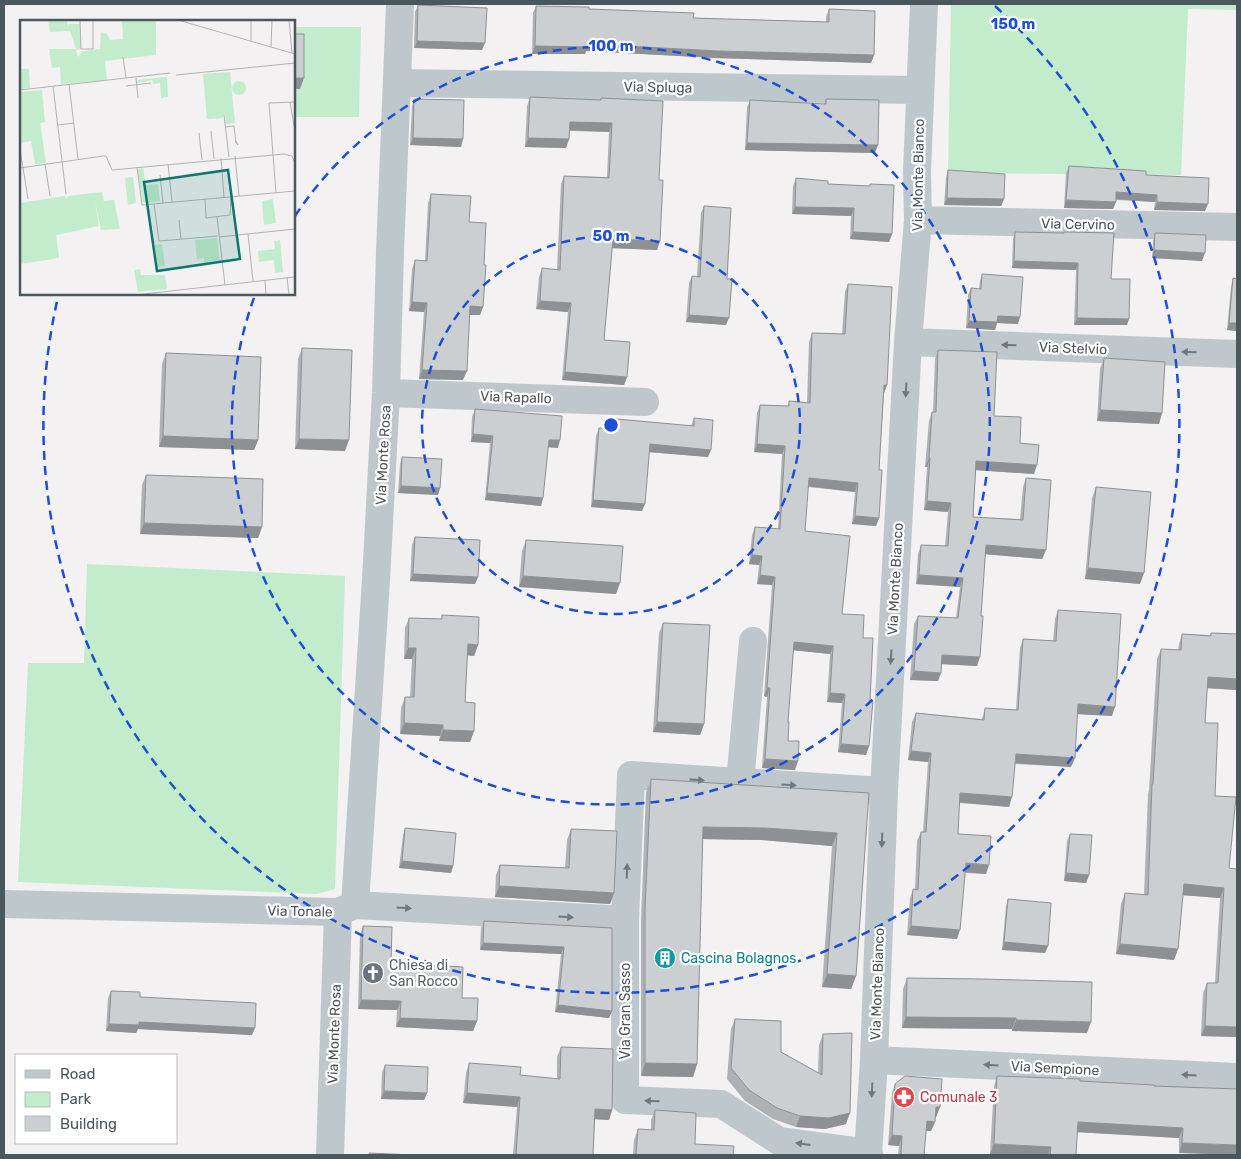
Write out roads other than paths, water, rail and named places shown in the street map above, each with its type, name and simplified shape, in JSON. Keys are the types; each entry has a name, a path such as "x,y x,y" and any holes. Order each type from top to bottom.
{"street":[{"name":"Via Monte Rosa","path":"330,1155 346,909 376,580 386,393 400,4"},
{"name":"Via Monte Bianco","path":"869,1154 884,791 908,342 918,220 916,171 924,4"},
{"name":"Via Spluga","path":"397,83 919,90"},
{"name":"Via Cervino","path":"918,220 1237,227"},
{"name":"Via Stelvio","path":"908,342 1237,354"},
{"name":"Via Rapallo","path":"386,393 645,402"},
{"path":"753,642 740,782 884,791"},
{"name":"Via Gran Sasso","path":"740,782 631,775 625,920 625,1100 721,1104 779,1141 869,1154"},
{"name":"Via Tonale","path":"4,904 346,909 625,920"},
{"name":"Via Sempione","path":"874,1060 1237,1077"}],"place":[{"name":"Cascina Bolagnos","path":"665,958"},
{"name":"Chiesa di San Rocco","path":"373,973"},
{"name":"Comunale 3","path":"904,1097"}]}
